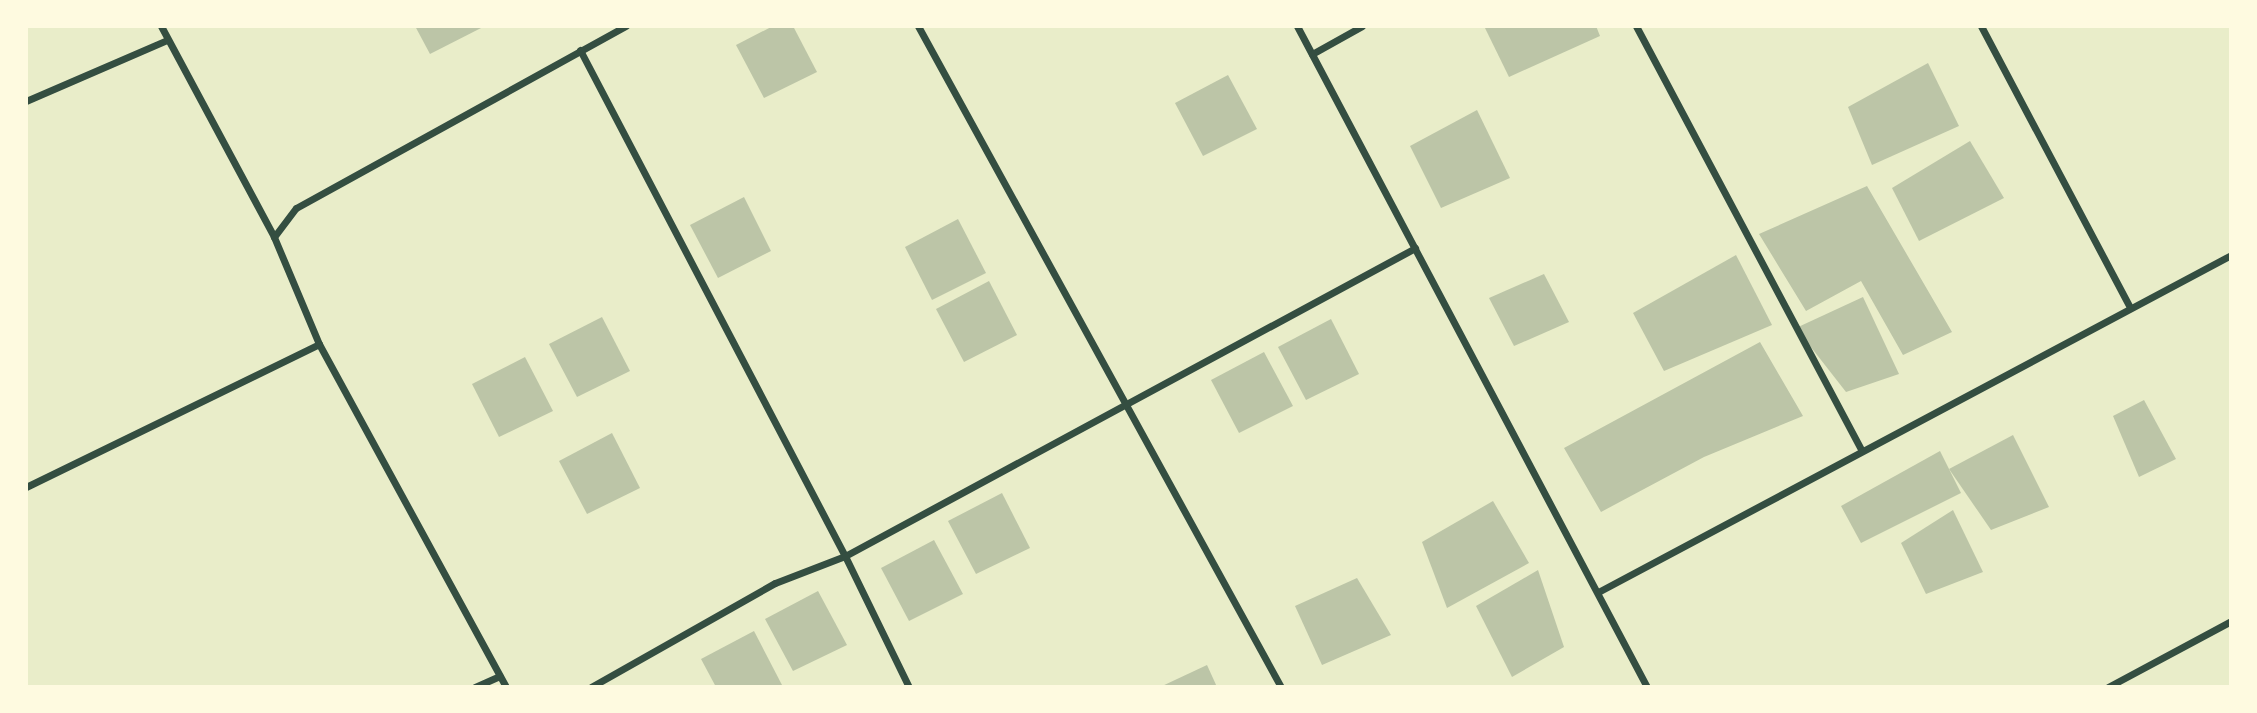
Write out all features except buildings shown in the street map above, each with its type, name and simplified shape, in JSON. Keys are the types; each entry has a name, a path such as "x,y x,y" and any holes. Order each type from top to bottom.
{"street":[{"path":"161,26 274,237 318,344 506,687"},
{"path":"274,237 296,208 626,26"},
{"path":"918,26 1128,403 1281,687"},
{"path":"1297,26 1600,591 1647,687"},
{"path":"1312,54 1362,26"},
{"path":"1636,26 1861,450"},
{"path":"1981,26 2129,306"},
{"path":"26,100 167,40"},
{"path":"580,50 845,556 909,687"},
{"path":"591,687 775,583 845,556 1415,248"},
{"path":"1600,591 2129,306 2231,254"},
{"path":"26,487 318,344"},
{"path":"2108,687 2231,621"},
{"path":"475,687 500,676"}]}
